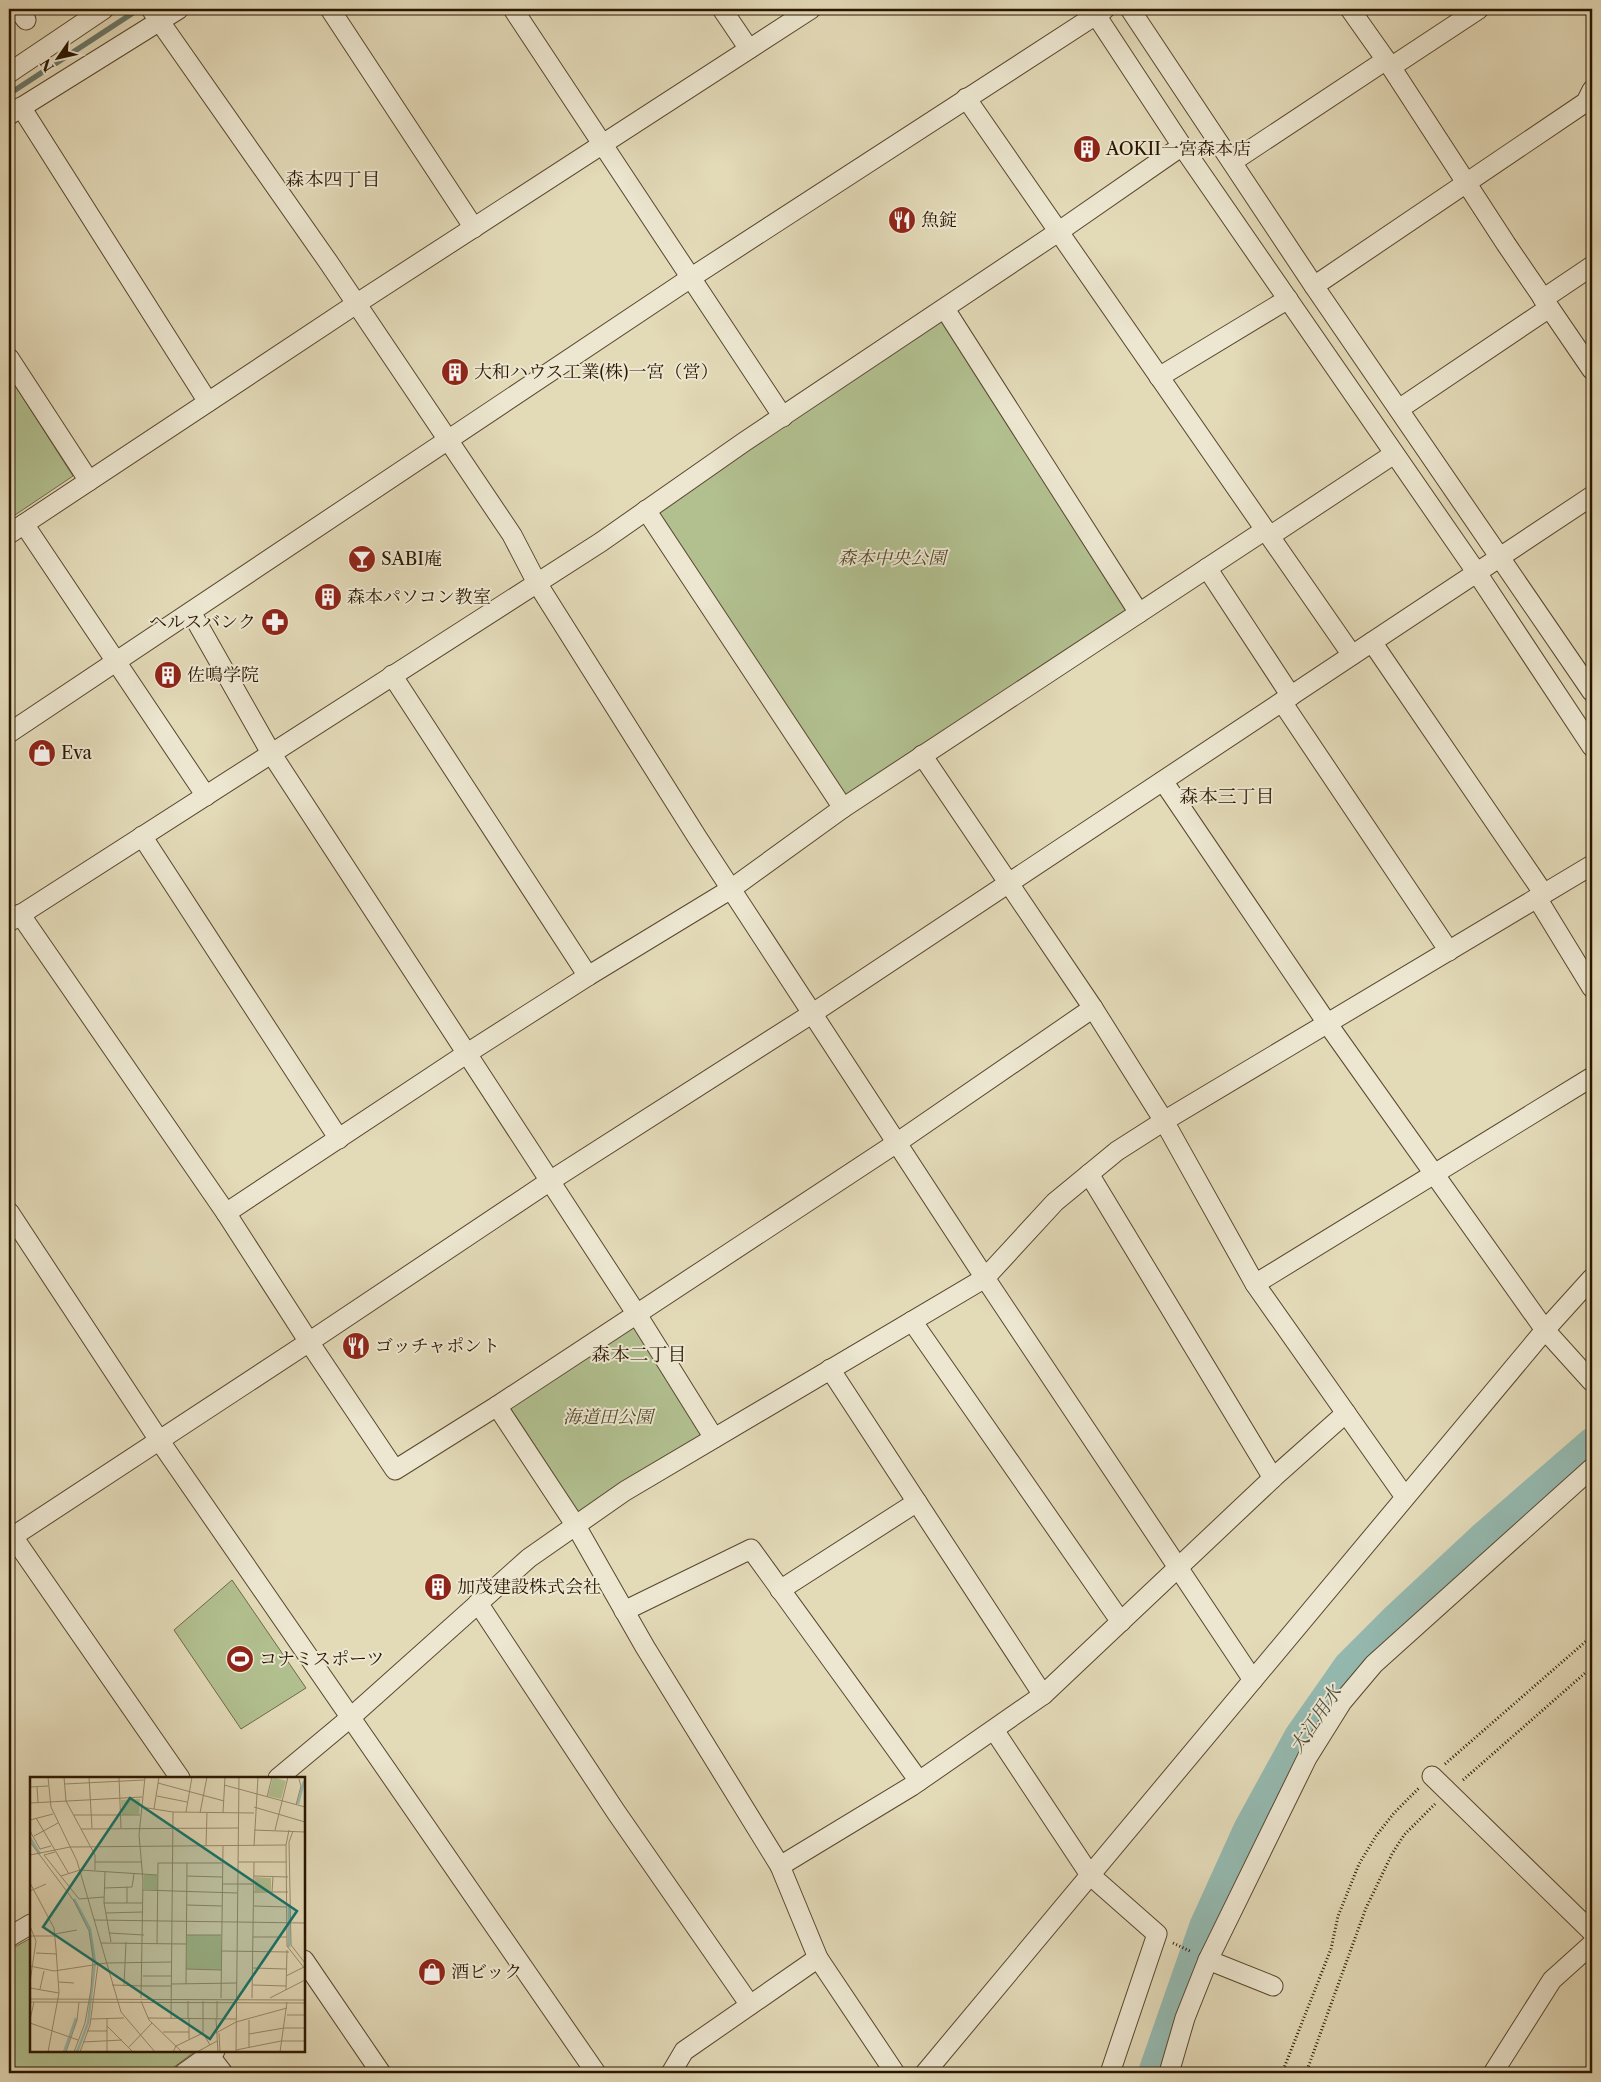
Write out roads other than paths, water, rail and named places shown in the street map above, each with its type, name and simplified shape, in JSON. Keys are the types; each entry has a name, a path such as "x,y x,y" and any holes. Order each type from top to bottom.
{"street":[{"path":"9,73 104,9"},
{"path":"179,9 155,15 15,111 208,402"},
{"path":"330,9 474,228"},
{"path":"513,9 783,416"},
{"path":"722,9 748,49"},
{"path":"206,796 117,661 16,529 356,304 811,9"},
{"path":"1130,9 1314,286 1501,556 1592,692"},
{"path":"1350,9 1389,64 1466,183 1592,370"},
{"path":"1232,162 1479,9"},
{"path":"9,733 692,277 1098,11 1182,146 1476,574 1592,747"},
{"path":"155,15 356,304 512,535 537,583 731,889 898,1142 985,1278 1252,1680"},
{"path":"966,98 1352,655"},
{"path":"1314,286 1590,99"},
{"path":"1093,1008 898,1142 497,1406 395,1470 226,1214 14,918 537,583 945,309 1182,146"},
{"path":"1399,409 1546,303 1592,266"},
{"path":"1159,377 1288,299"},
{"path":"945,309 1139,613"},
{"path":"9,358 89,481"},
{"path":"226,1214 466,1054 588,976 731,889 842,808 1207,568 1268,533 1394,454"},
{"path":"179,1777 10,1536 309,1342 550,1181 813,1013 1592,496"},
{"path":"646,510 842,808"},
{"path":"1207,568 1287,699 1449,951"},
{"path":"191,612 271,753 636,1313 714,1438"},
{"path":"1372,642 1540,896 1592,988"},
{"path":"392,675 588,976"},
{"path":"922,755 1093,1008 1164,1121 1255,1284 1405,1497"},
{"path":"1163,782 1327,1023 1545,1330 1592,1382"},
{"path":"142,836 339,1139"},
{"path":"279,1777 350,1718 529,1558 625,1491 985,1278 1055,1202 1117,1151 1592,865"},
{"path":"1255,1284 1592,1077"},
{"path":"1089,1174 1273,1478"},
{"path":"9,1212 159,1440 596,2073"},
{"path":"925,2073 1545,1330 1592,1278"},
{"path":"912,1321 1121,1622"},
{"path":"830,1369 1043,1695"},
{"path":"497,1406 576,1526 624,1611 780,1866 818,1958 895,2073"},
{"path":"780,1866 919,1781 1043,1695 1273,1478 1346,1413"},
{"path":"1168,2073 1201,1957 1307,1758 1342,1702 1374,1664 1592,1468"},
{"path":"780,1590 917,1502"},
{"path":"624,1611 751,1549 919,1781"},
{"path":"478,1602 616,1812 750,2005"},
{"path":"994,1730 1090,1875 1157,1934 1110,2073"},
{"path":"1432,1776 1592,1932"},
{"path":"11,1931 30,1924"},
{"path":"1493,2073 1552,1980 1592,1944"},
{"path":"1201,1957 1273,1986"},
{"path":"671,2073 684,2051 818,1958"},
{"path":"307,1973 380,2073"},
{"path":"184,2073 210,2052 223,2073"}],"waterway":[{"path":"9,94 139,9"},
{"name":"大江用水","path":"1155,2073 1206,1927 1250,1830 1301,1737 1350,1667 1486,1537 1592,1445"}],"place":[{"name":"AOKII一宮森本店","path":"1087,149"},
{"name":"魚錠","path":"902,220"},
{"name":"大和ハウス工業(株)一宮（営）","path":"455,372"},
{"name":"SABI庵","path":"362,559"},
{"name":"森本パソコン教室","path":"328,597"},
{"name":"ヘルスバンク","path":"275,622"},
{"name":"佐鳴学院","path":"168,675"},
{"name":"Eva","path":"42,753"},
{"name":"ゴッチャポント","path":"356,1346"},
{"name":"加茂建設株式会社","path":"438,1587"},
{"name":"コナミスポーツ","path":"240,1659"},
{"name":"酒ビック","path":"432,1972"}],"district":[{"name":"森本四丁目","path":"333,179"},
{"name":"森本三丁目","path":"1227,796"},
{"name":"森本二丁目","path":"639,1354"}],"park label":[{"name":"森本中央公園","path":"892,558"},
{"name":"海道田公園","path":"608,1417"}]}
